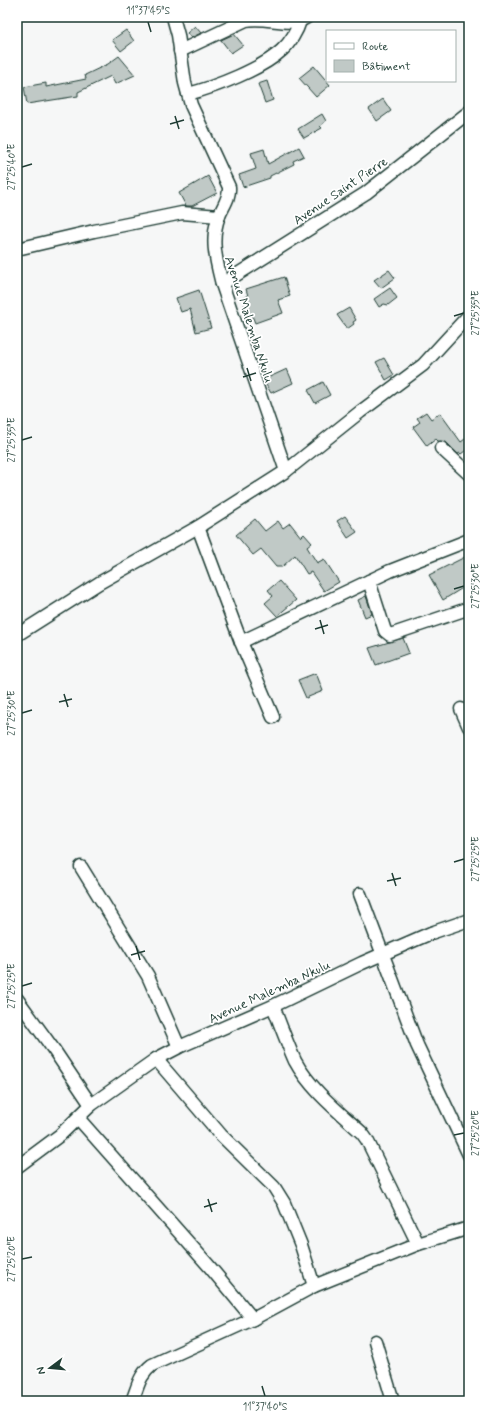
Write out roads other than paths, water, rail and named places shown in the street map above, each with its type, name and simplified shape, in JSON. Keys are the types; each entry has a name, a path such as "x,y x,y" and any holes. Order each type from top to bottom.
{"street":[{"name":"Avenue Malemba Nkulu","path":"173,17 188,94 207,142 227,179 229,187 228,198 219,216 214,244 222,284 286,471"},
{"path":"180,50 246,20 257,18 287,22 304,19"},
{"path":"188,94 213,86 248,71 275,56 284,49 304,19"},
{"name":"Avenue Saint Pierre","path":"222,284 366,193 469,112"},
{"path":"17,249 182,213 219,216"},
{"path":"17,635 100,583 198,527 286,471 360,412 423,365 469,314"},
{"path":"441,448 469,474"},
{"path":"198,527 241,642 273,717"},
{"path":"241,642 413,561 469,540"},
{"path":"369,582 385,631 390,635 467,609"},
{"path":"461,709 469,727"},
{"path":"81,867 148,976 179,1047"},
{"path":"360,894 417,1045 469,1155"},
{"name":"Avenue Malemba Nkulu","path":"17,1168 42,1150 91,1105 156,1059 179,1047 273,1006 316,984 431,933 469,920"},
{"path":"17,999 91,1105"},
{"path":"273,1006 295,1060 302,1071 367,1140 418,1244"},
{"path":"156,1059 221,1135 274,1187 291,1220 314,1286"},
{"path":"78,1118 209,1266 252,1320"},
{"path":"132,1401 138,1382 145,1371 152,1365 252,1320 314,1286 418,1244 469,1228"},
{"path":"375,1341 393,1401"}]}
